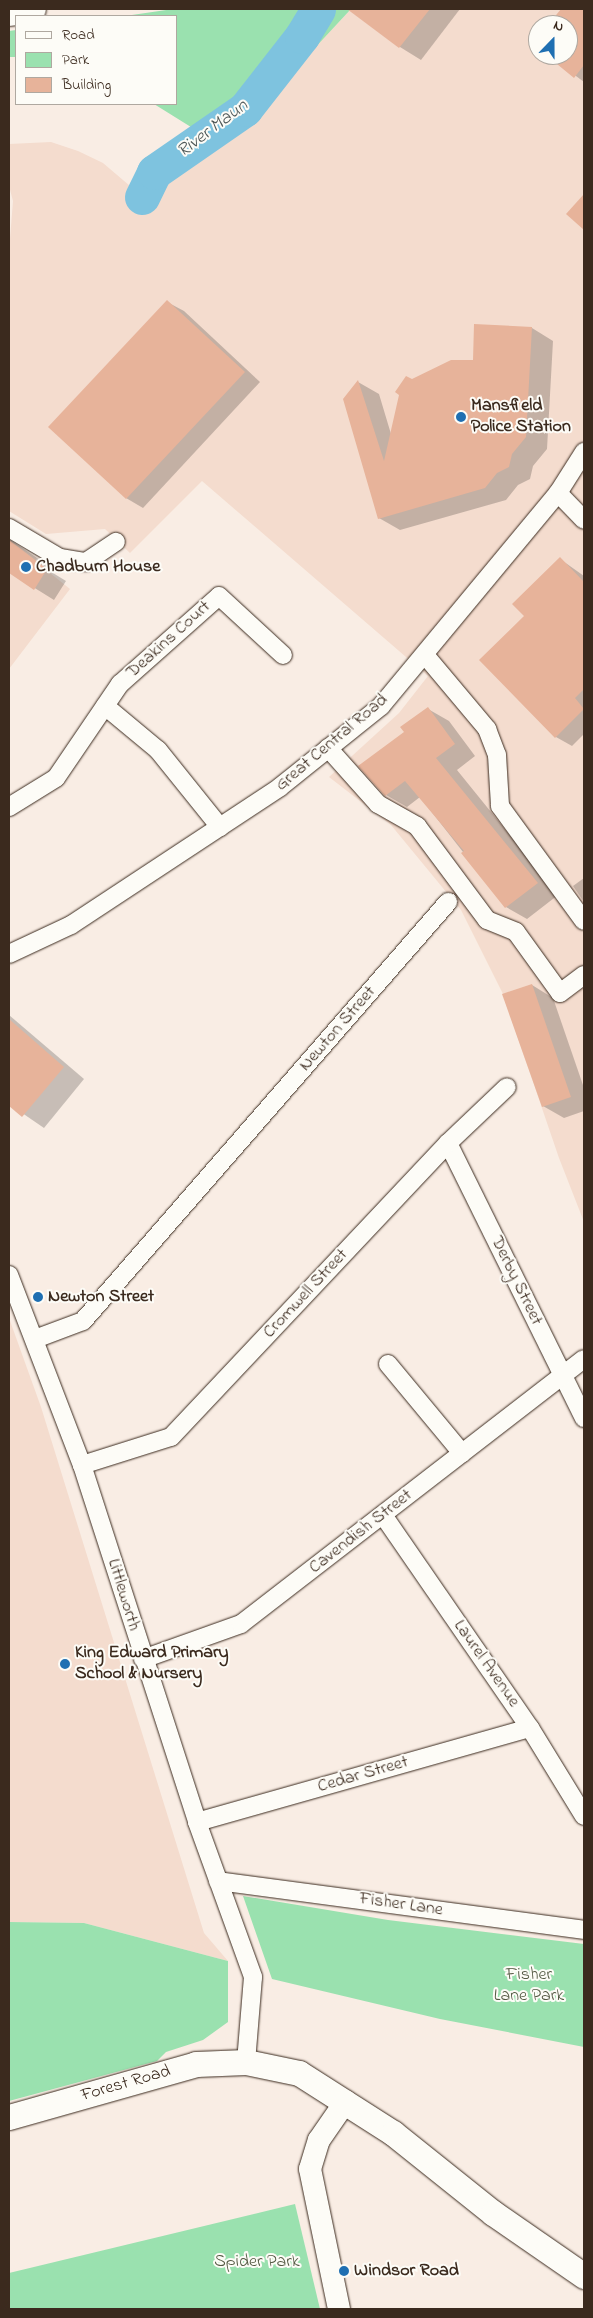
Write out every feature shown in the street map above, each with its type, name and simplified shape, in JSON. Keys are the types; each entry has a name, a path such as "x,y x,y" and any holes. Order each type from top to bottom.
{"highway":[{"path":"9,12 32,9"}],"main road":[{"path":"246,2062 299,2073 346,2101 393,2133 494,2213 584,2276"},
{"name":"Forest Road","path":"9,2117 196,2064 246,2062"}],"street":[{"name":"Great Central Road","path":"9,954 72,925 280,787 381,706 558,494 584,452"},
{"path":"558,494 584,520"},
{"path":"9,528 60,558 86,562 116,542"},
{"name":"Deakins Court","path":"9,807 56,778 120,684 152,653 219,596 283,656"},
{"path":"425,655 487,729 497,755 500,806 584,921"},
{"path":"105,706 158,750 220,827"},
{"path":"328,748 378,804 417,826 487,920 516,932 560,993 584,975"},
{"name":"Newton Street","path":"35,1339 83,1321 448,902"},
{"name":"Cromwell Street","path":"82,1465 171,1437 448,1143 507,1086"},
{"name":"Derby Street","path":"448,1143 584,1418"},
{"name":"Littleworth","path":"9,1277 35,1339 82,1465 142,1659 197,1822 253,1977 246,2062"},
{"name":"Cavendish Street","path":"142,1659 241,1624 562,1374 584,1359"},
{"path":"388,1364 462,1453"},
{"name":"Laurel Avenue","path":"383,1515 530,1728 584,1816"},
{"name":"Cedar Street","path":"197,1822 530,1728"},
{"name":"Fisher Lane","path":"218,1881 584,1930"},
{"path":"339,2309 310,2170 319,2140 346,2101"}],"shaded area":[{"path":"351,9 584,9 584,1222 559,1158 503,994 461,910 391,825 329,777 399,713 428,676 202,481 130,553 105,529 46,534 9,511 9,251 13,201 9,186 9,144 51,142 78,151 103,163 150,203 169,172 248,120"},
{"path":"9,540 37,558 35,561 70,589 9,669"},
{"name":"King Edward Primary School & Nursery","path":"9,1318 41,1407 204,1933 228,1961 84,1923 9,1922"}],"green space":[{"path":"173,9 351,9 248,120 215,142 156,105 178,105 178,15 132,15"},
{"path":"15,30 15,57 9,57 9,31"},
{"name":"Fisher Lane Park","path":"243,1896 388,1920 584,1944 584,2047 440,2019 272,1979"},
{"path":"9,1922 84,1923 228,1961 228,2022 203,2040 166,2052 157,2061 9,2101"},
{"name":"Spider Park","path":"295,2204 320,2309 9,2309 9,2273"}],"building":[{"path":"347,9 430,9 399,48"},
{"path":"561,9 584,9 584,65 574,78 558,65 578,65 578,15 556,15"},
{"path":"584,194 584,230 566,214"},
{"path":"167,300 245,372 126,499 48,427"},
{"name":"Mansfield Police Station","path":"474,324 532,327 526,437 512,454 509,467 497,473 485,488 378,519 343,399 358,380 384,461 399,395 395,392 406,376 412,379 451,360 473,360"},
{"name":"Chadburn House","path":"9,540 47,569 34,590 9,573"},
{"path":"560,557 584,582 584,689 575,698 584,709 555,738 479,660 524,616 512,604"},
{"path":"428,707 455,744 436,758 538,883 505,908 461,853 464,851 405,781 385,796 358,766 404,732 400,727"},
{"path":"532,984 571,1097 542,1107 502,994"},
{"path":"9,1019 64,1067 22,1117 9,1106"}],"waterway":[{"name":"River Maun","path":"142,197 154,172 245,109 302,36 318,9"}],"place":[{"name":"Mansfield Police Station","path":"461,417"},
{"name":"Chadburn House","path":"26,567"},
{"name":"Newton Street","path":"38,1297"},
{"name":"King Edward Primary School & Nursery","path":"65,1664"},
{"name":"Windsor Road","path":"344,2271"}]}
